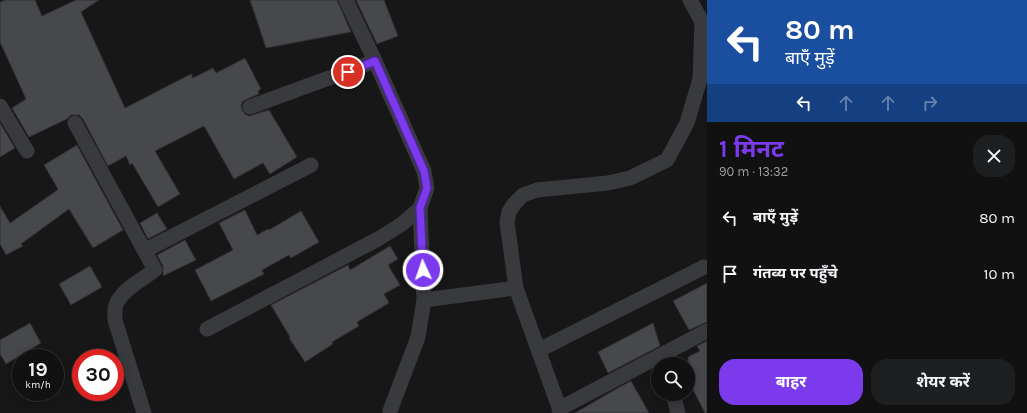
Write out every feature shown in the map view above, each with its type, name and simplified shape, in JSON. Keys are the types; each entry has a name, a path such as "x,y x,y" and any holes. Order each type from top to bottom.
{"street":[{"path":"346,0 424,171 427,188 420,208 424,300 418,337 390,411"},
{"path":"651,366 560,411 516,288 507,222 509,212 523,194 538,190 608,183 623,180 667,160 687,123 700,79 702,22 690,0"},
{"path":"250,107 375,61"},
{"path":"0,106 27,152"},
{"path":"75,124 146,250 155,270 125,292 115,306 115,320 144,413"},
{"path":"146,250 311,165"},
{"path":"207,328 378,239 402,224 420,208"},
{"path":"539,350 704,267"},
{"path":"424,300 516,288"},
{"path":"668,357 707,331"},
{"path":"675,401 678,413"}],"building":[{"path":"6,0 35,0 42,16 76,0 99,0 81,12 125,108 191,74 193,78 213,68 216,73 245,58 261,89 258,91 259,94 243,101 241,105 242,110 249,116 269,110 297,157 270,174 263,163 234,179 204,126 155,151 180,194 158,207 132,163 130,165 126,156 108,166 83,119 79,115 71,115 67,119 29,137 12,108 26,99 0,42 0,2"},
{"path":"250,0 337,0 351,32 266,48"},
{"path":"356,0 384,0 398,36 377,44"},
{"path":"0,123 15,148 0,157"},
{"path":"77,145 123,230 93,248 69,209 21,244 23,246 6,255 0,244 0,206 10,223 56,191 58,189 44,165"},
{"path":"245,210 257,235 268,229 269,230 301,211 319,242 291,258 289,255 262,270 264,274 211,301 195,270 233,250 219,223"},
{"path":"157,213 167,229 148,239 140,223"},
{"path":"185,240 196,260 163,276 163,266 157,255"},
{"path":"390,246 398,259 388,265 400,285 384,294 389,303 357,322 359,326 332,342 333,344 305,362 289,338 290,337 271,305 348,265 350,270"},
{"path":"90,266 102,287 71,305 59,284"},
{"path":"707,283 707,322 689,330 673,301"},
{"path":"30,323 41,343 31,349 12,349 12,360 6,364 0,354 0,340"},
{"path":"653,323 660,346 608,373 598,352"},
{"path":"707,341 707,413 705,413 695,394 695,357 688,357 700,351 697,346"},
{"path":"631,381 649,413 575,413 616,389"}],"route":[{"path":"348,72 375,61 424,171 427,188 420,208 423,270"}]}
